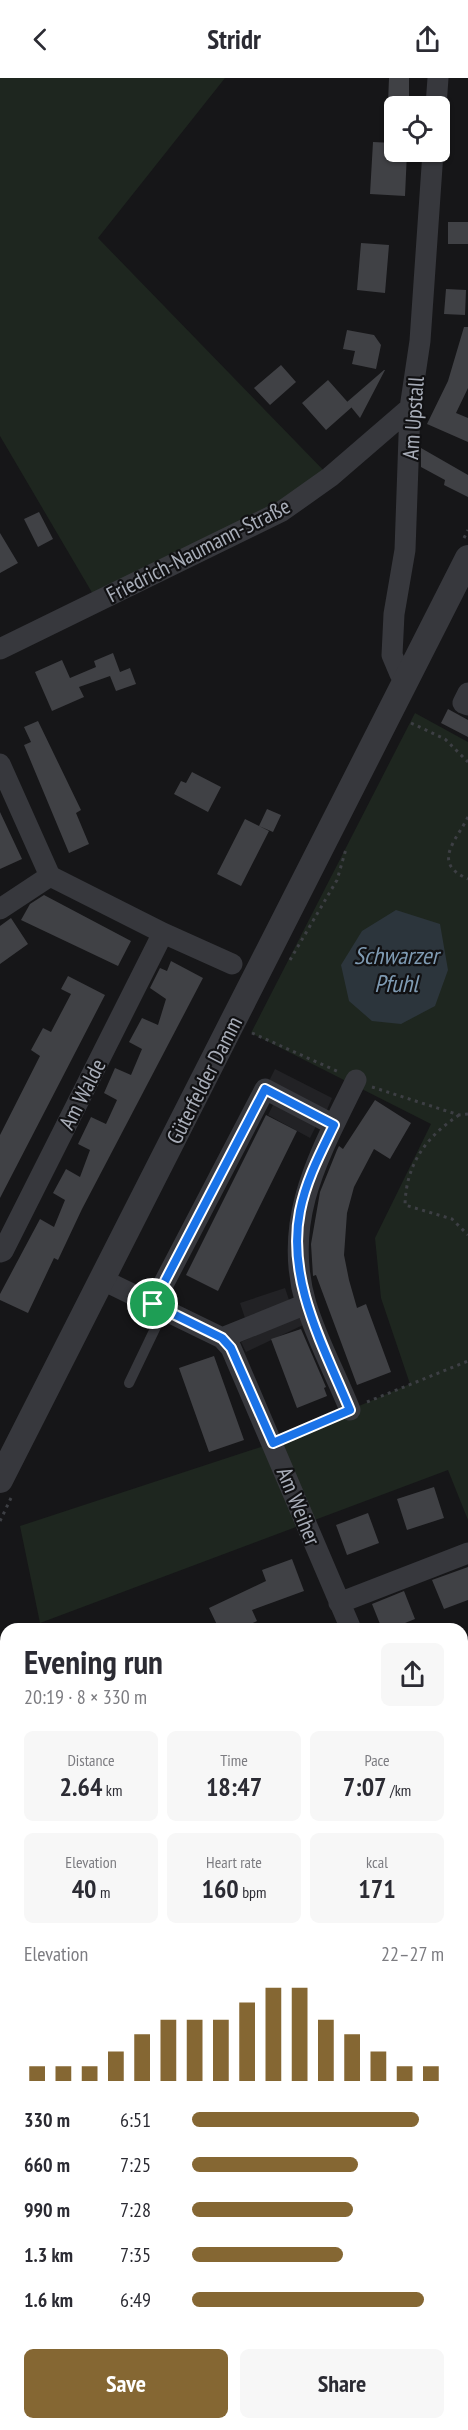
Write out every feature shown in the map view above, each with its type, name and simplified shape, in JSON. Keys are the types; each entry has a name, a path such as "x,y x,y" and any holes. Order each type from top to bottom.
{"street":[{"path":"437,96 438,78"},
{"name":"Am Upstall","path":"406,678 400,674 392,655 394,614 405,550 410,408 420,341 432,162"},
{"name":"Friedrich-Naumann-Straße","path":"0,649 282,511 330,477 410,408"},
{"name":"Güterfelder Damm","path":"0,1480 233,1025 468,558"},
{"path":"468,693 463,703 468,705"},
{"path":"0,764 50,876 163,933 232,964"},
{"path":"0,909 50,876"},
{"name":"Am Walde","path":"0,1252 3,1251 163,933"},
{"path":"350,1410 306,1304 297,1251 300,1211 310,1176 356,1080"},
{"path":"158,1307 265,1089 334,1125"},
{"path":"101,1279 222,1338 306,1304"},
{"name":"Am Weiher","path":"222,1338 231,1348 348,1623"},
{"path":"339,1603 468,1553"}],"lane":[{"path":"129,1383 158,1307"}],"path":[{"path":"411,723 445,739 468,762"},
{"path":"468,817 450,846 448,856 450,866 456,873 468,879"},
{"path":"459,1114 436,1130 413,1165 406,1185 405,1205 452,1219 468,1235"},
{"path":"273,1443 468,1361"}],"shaded area":[{"path":"0,78 225,78 98,238 330,477 97,601 0,436"},
{"path":"415,713 468,742 468,1520 448,1470 40,1623 20,1526 273,1443 410,1384 381,1298 375,1238 431,1124 251,1033"},
{"path":"275,1069 332,1098 326,1112 268,1083"},
{"path":"274,1103 316,1126 310,1138 268,1115"},
{"path":"285,1288 290,1303 245,1318 240,1303"},
{"path":"298,1314 303,1325 246,1352 241,1342"}],"water":[{"name":"Schwarzer Pfuhl","path":"396,910 440,924 448,970 435,1006 401,1024 372,1021 349,1001 341,965 362,931"}],"building":[{"path":"389,78 409,78 409,96 388,96"},
{"path":"373,142 384,143 384,162 407,162 405,196 370,194"},
{"path":"448,222 468,222 468,244 448,244"},
{"path":"361,243 389,245 385,293 357,290"},
{"path":"446,289 466,290 465,315 444,314"},
{"path":"464,327 468,327 468,388 456,413 468,418 468,442 427,424 448,381"},
{"path":"347,330 374,335 381,345 376,369 352,364 355,351 343,349"},
{"path":"281,365 296,382 270,405 254,388"},
{"path":"385,370 360,418 347,402"},
{"path":"328,380 352,407 326,430 302,403"},
{"path":"421,448 468,475 468,497 444,485 445,480 421,467"},
{"path":"39,512 53,539 38,547 24,519"},
{"path":"0,533 18,563 0,573"},
{"path":"113,653 120,672 130,668 136,684 116,691 110,676 79,687 84,697 52,711 35,672 62,660 70,678 96,667 94,661"},
{"path":"448,709 468,720 468,737 441,723"},
{"path":"38,721 81,810 76,813 89,844 69,853 24,745 31,742 24,727"},
{"path":"192,772 221,787 208,812 174,794 181,781 186,783"},
{"path":"267,809 281,815 273,832 259,826"},
{"path":"0,812 22,859 0,869"},
{"path":"245,819 269,831 241,886 217,874"},
{"path":"44,895 131,941 118,966 21,920 30,904"},
{"path":"11,918 28,944 0,964 0,926"},
{"path":"171,961 203,978 82,1209 58,1260 54,1258 28,1313 0,1300 0,1294 40,1219 54,1227 65,1200 53,1193 66,1169 80,1177 90,1150 78,1144 91,1117 106,1124 117,1100 104,1093 115,1068 131,1075 142,1049 129,1042 142,1018 158,1025 166,999 150,988 160,968 167,971"},
{"path":"68,976 105,995 0,1198 0,1135 40,1056 31,1050 43,1028 51,1032 71,994 61,989"},
{"path":"375,1100 411,1123 390,1159 374,1149 354,1187 347,1213 344,1255 349,1280 357,1308 366,1304 391,1372 357,1385 316,1275 313,1276 311,1244 320,1192 337,1150 339,1146 343,1149"},
{"path":"266,1115 297,1131 218,1291 186,1275"},
{"path":"301,1329 326,1387 324,1388 327,1396 297,1408 271,1339"},
{"path":"214,1356 244,1440 209,1452 179,1368"},
{"path":"434,1487 444,1518 407,1530 397,1499"},
{"path":"368,1513 379,1543 347,1555 336,1525"},
{"path":"292,1559 304,1591 252,1610 257,1621 253,1623 216,1623 209,1608 266,1581 262,1570"},
{"path":"468,1567 468,1600 444,1609 432,1580"},
{"path":"404,1591 415,1619 405,1623 380,1623 372,1604"}],"route":[{"path":"265,1089 334,1125 310,1176 300,1211 297,1251 306,1304 350,1410 273,1443 231,1348 222,1338 153,1304 265,1089"}]}
